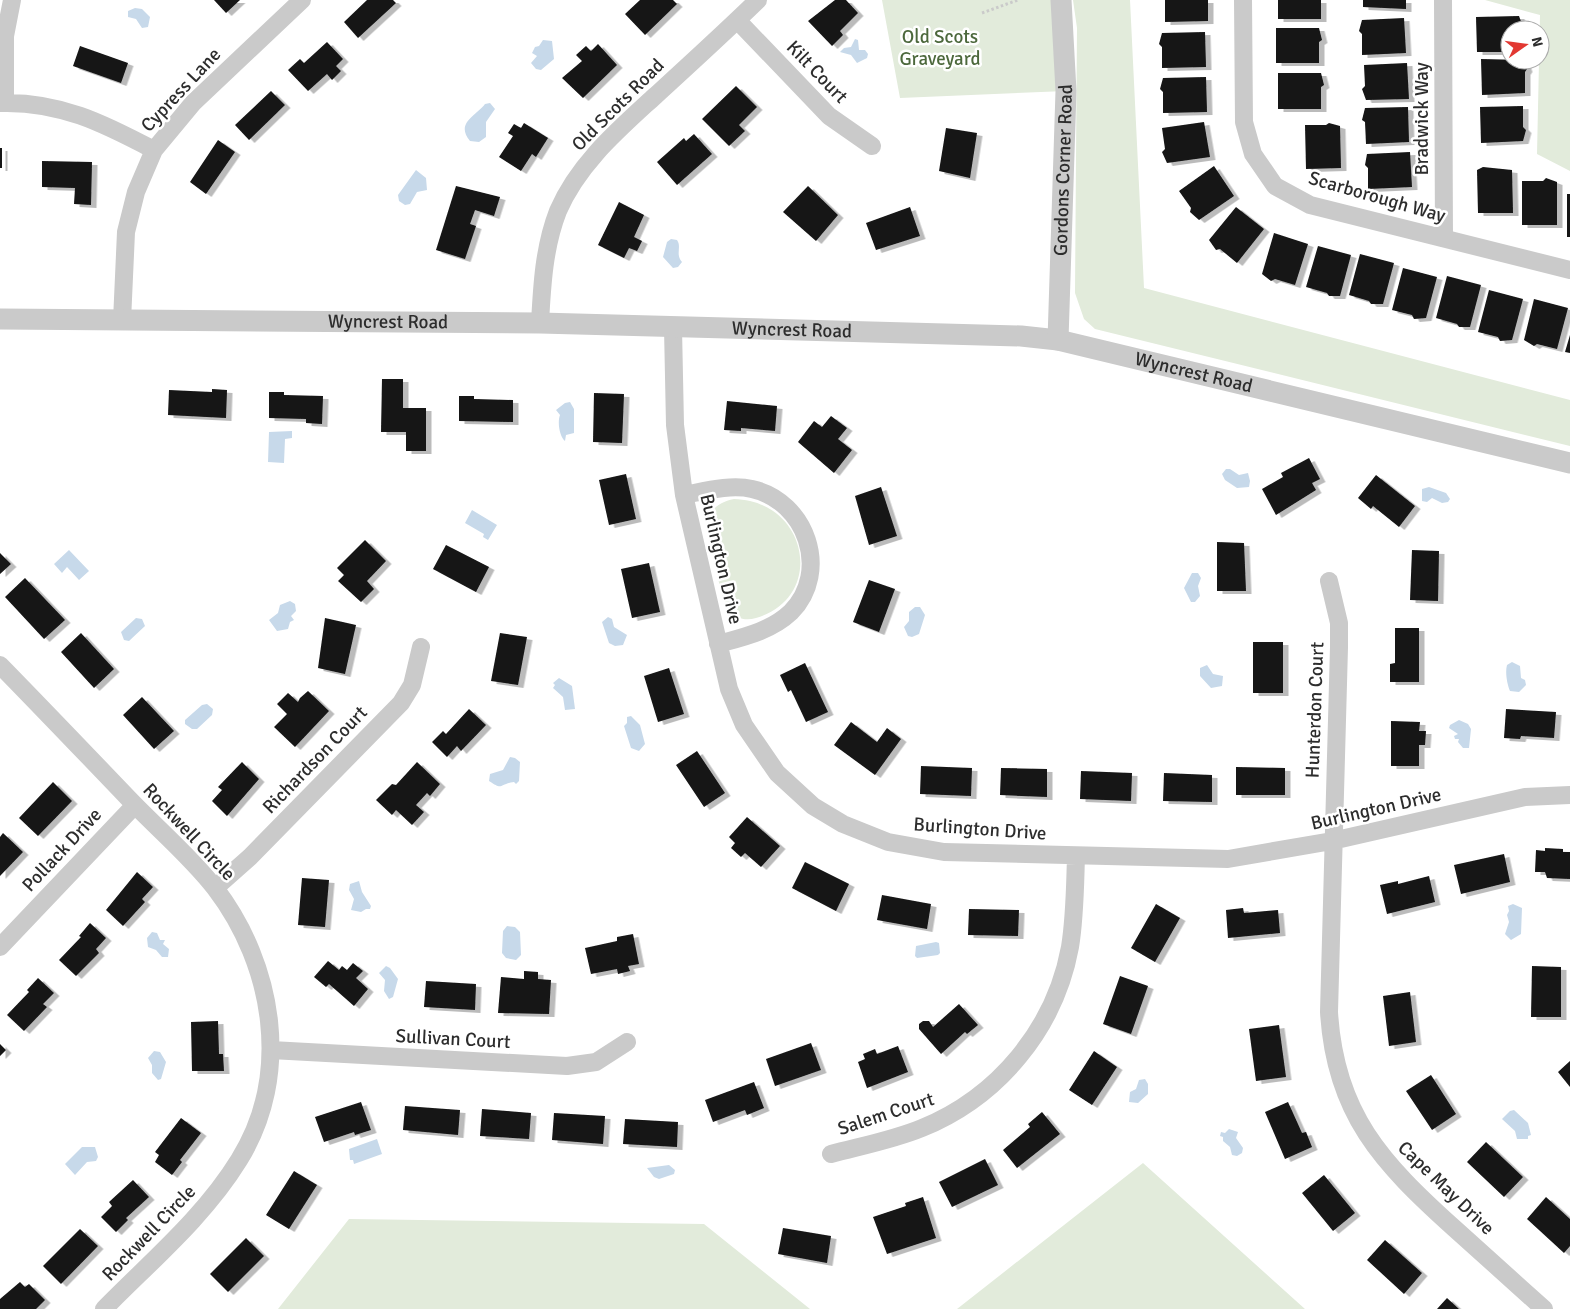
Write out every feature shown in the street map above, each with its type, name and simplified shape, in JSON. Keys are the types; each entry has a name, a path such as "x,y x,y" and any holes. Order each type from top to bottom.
{"street":[{"path":"12,0 5,36 2,103 56,108 81,115 154,150"},
{"name":"Cypress Lane","path":"122,321 126,232 136,192 154,150 193,103 302,0"},
{"name":"Old Scots Road","path":"540,323 542,280 548,243 558,212 577,177 613,136 758,0"},
{"name":"Gordons Corner Road","path":"1058,340 1066,91 1061,0"},
{"name":"Scarborough Way","path":"1243,0 1244,122 1253,154 1275,186 1310,205 1570,270"},
{"name":"Bradwick Way","path":"1443,0 1444,238"},
{"name":"Kilt Court","path":"738,20 829,116 872,146"},
{"name":"Wyncrest Road","path":"0,319 540,323 1021,336 1058,340 1570,463"},
{"name":"Burlington Drive","path":"673,328 675,424 684,495 728,690 744,725 777,773 825,814 859,832 919,850 1076,856 1238,858 1332,841 1525,797 1570,795"},
{"path":"684,495 738,487 752,488 769,494 795,514 805,532 811,551 809,576 804,592 790,612 775,625 718,644"},
{"name":"Hunterdon Court","path":"1329,581 1339,622 1332,841"},
{"name":"Richardson Court","path":"215,888 250,857 401,703 412,685 421,647"},
{"name":"Rockwell Circle","path":"0,665 215,888 244,933 258,968 270,1024 271,1050 262,1108 240,1159 211,1200 104,1309"},
{"name":"Pollack Drive","path":"0,947 135,805"},
{"name":"Cape May Drive","path":"1332,841 1330,1032 1342,1083 1359,1122 1382,1157 1405,1183 1544,1309"},
{"name":"Salem Court","path":"831,1154 895,1137 945,1118 982,1094 1015,1062 1045,1020 1063,974 1073,927 1076,856"},
{"name":"Sullivan Court","path":"271,1050 567,1066 596,1062 627,1042"}],"path":[{"path":"982,13 1018,0"}],"green space":[{"name":"Old Scots Graveyard","path":"882,0 1061,0 1066,91 900,98"},
{"path":"1073,0 1130,0 1144,288 1570,400 1570,446 1095,329 1084,319 1075,293 1077,28"},
{"path":"1485,0 1570,0 1570,171 1537,154 1539,70 1550,70 1550,20 1540,20 1540,15"},
{"path":"734,499 759,504 779,516 792,532 799,552 800,572 793,591 778,607 752,619 738,617 729,610 726,604 719,584 708,529 711,513 714,509 722,503"},
{"path":"1143,1163 1305,1309 957,1309"},
{"path":"349,1219 704,1224 810,1309 278,1309"}],"water":[{"path":"135,8 142,9 150,17 148,27 142,28 136,19 128,17 128,11"},
{"path":"855,39 858,40 859,50 865,50 868,54 867,58 857,63 851,55 840,52 844,48 851,47"},
{"path":"543,40 552,41 554,59 541,70 536,69 531,63 537,56 532,53 535,47 539,46"},
{"path":"490,103 495,109 486,122 486,137 479,142 470,141 465,129 468,120 485,104"},
{"path":"416,170 426,178 427,190 417,192 410,204 405,205 399,201 398,195"},
{"path":"671,239 677,240 679,256 682,262 678,267 673,268 663,257 667,242"},
{"path":"570,402 574,409 574,433 566,435 565,441 560,430 560,415 556,410 565,403"},
{"path":"292,431 292,438 285,439 284,463 268,462 269,432"},
{"path":"1226,469 1230,469 1239,475 1248,473 1249,487 1237,488 1225,480 1222,474"},
{"path":"1429,487 1446,493 1450,499 1448,502 1442,503 1432,498 1427,502 1422,501 1422,489"},
{"path":"472,510 497,525 488,540 483,537 484,534 465,523"},
{"path":"69,550 89,571 79,580 67,567 62,573 54,564"},
{"path":"1192,573 1198,573 1201,578 1198,586 1200,596 1195,602 1191,602 1184,588"},
{"path":"290,601 295,604 296,611 291,616 294,620 290,622 288,629 277,631 269,620 278,613 280,605"},
{"path":"915,607 920,607 925,615 919,634 912,637 908,636 904,627 909,621 909,612"},
{"path":"608,617 612,619 614,627 627,635 623,645 615,646 609,643 602,622"},
{"path":"136,618 142,619 145,626 129,641 124,640 121,632"},
{"path":"1512,662 1520,666 1521,678 1525,680 1526,685 1519,692 1510,691 1508,685 1506,668"},
{"path":"1207,665 1213,674 1223,676 1222,686 1211,688 1200,676 1200,668"},
{"path":"559,678 572,686 575,709 565,710 563,697 553,688 555,685 553,683"},
{"path":"207,704 213,709 212,715 197,729 192,729 185,724 185,720 202,705"},
{"path":"631,716 640,725 645,744 639,751 631,748 624,726 627,723 627,717"},
{"path":"1459,720 1468,724 1471,729 1469,748 1463,748 1458,742 1459,739 1455,739 1454,736 1458,734 1449,728 1450,725"},
{"path":"510,757 520,762 519,781 516,784 514,782 499,786 489,781 490,774 503,770"},
{"path":"359,881 362,892 371,906 370,909 361,912 351,910 354,899 349,890 350,884"},
{"path":"1513,904 1522,908 1521,934 1511,940 1505,934 1509,922 1507,915 1509,911 1508,906"},
{"path":"507,926 515,927 520,932 521,955 516,960 506,958 502,953 503,931"},
{"path":"152,932 157,933 160,940 165,940 163,944 169,949 168,957 162,957 156,950 148,947 147,938"},
{"path":"939,943 940,953 938,955 917,958 915,956 916,946"},
{"path":"386,966 390,968 398,979 393,997 389,999 384,991 385,980 379,973"},
{"path":"154,1051 160,1052 166,1062 161,1079 158,1080 152,1073 152,1065 148,1058"},
{"path":"1145,1079 1148,1084 1148,1094 1138,1103 1129,1102 1130,1092 1136,1089 1139,1080"},
{"path":"1514,1110 1528,1123 1531,1135 1528,1136 1528,1139 1517,1139 1515,1131 1502,1119 1510,1111"},
{"path":"1229,1129 1238,1132 1236,1138 1243,1148 1242,1153 1237,1156 1232,1155 1230,1147 1223,1141 1223,1137 1220,1136 1221,1132 1225,1133"},
{"path":"377,1139 382,1154 354,1164 353,1160 350,1160 349,1149"},
{"path":"82,1147 95,1147 98,1157 96,1161 87,1162 75,1175 65,1164"},
{"path":"669,1165 675,1170 674,1174 659,1179 654,1177 647,1168"}],"building":[{"path":"214,0 240,0 226,13"},
{"path":"367,0 393,0 396,3 358,38 344,22"},
{"path":"640,0 673,0 677,4 645,35 625,14"},
{"path":"835,0 846,0 858,13 840,31 843,35 832,46 808,21"},
{"path":"1165,0 1208,0 1208,21 1165,22"},
{"path":"1278,0 1321,0 1321,19 1278,19"},
{"path":"1363,0 1406,0 1406,9 1363,7"},
{"path":"1519,16 1520,20 1500,20 1500,52 1477,52 1476,17"},
{"path":"1404,18 1406,53 1362,55 1362,34 1359,31 1362,20"},
{"path":"1276,28 1319,28 1322,40 1319,42 1319,63 1276,63"},
{"path":"1205,32 1206,67 1162,68 1162,47 1159,44 1162,33"},
{"path":"327,42 343,59 336,66 341,71 332,80 327,74 308,91 288,70 300,59 304,63"},
{"path":"598,44 617,65 583,98 562,78 582,61 576,55 586,46 591,51"},
{"path":"80,46 128,63 121,83 73,66"},
{"path":"1481,59 1500,59 1500,70 1526,70 1525,93 1482,95"},
{"path":"1407,63 1409,99 1366,100 1362,89 1365,86 1364,65"},
{"path":"1278,73 1321,73 1324,85 1321,87 1321,109 1278,109"},
{"path":"1206,77 1207,112 1163,113 1163,92 1160,89 1163,78"},
{"path":"736,86 757,107 739,125 745,131 729,146 702,119"},
{"path":"271,91 285,105 249,140 235,125"},
{"path":"1523,106 1523,127 1526,130 1523,141 1481,143 1480,107"},
{"path":"1408,107 1409,142 1366,144 1365,122 1362,120 1365,108"},
{"path":"1204,122 1210,157 1167,163 1162,152 1165,149 1162,128"},
{"path":"524,123 548,138 536,157 532,154 521,171 499,157 513,136 508,133 514,124 521,128"},
{"path":"1329,123 1340,126 1341,168 1306,169 1305,125 1326,125"},
{"path":"946,128 977,133 970,178 939,171"},
{"path":"694,134 712,154 677,185 657,162 684,138 686,141"},
{"path":"218,140 235,152 206,194 190,182"},
{"path":"0,148 2,148 2,168 0,168"},
{"path":"1410,152 1412,187 1368,189 1368,168 1365,165 1367,154"},
{"path":"42,161 92,162 91,205 74,204 75,188 42,187"},
{"path":"1214,166 1234,196 1199,220 1190,212 1191,208 1179,191"},
{"path":"1483,167 1512,170 1513,213 1478,213 1477,170"},
{"path":"1546,178 1557,182 1557,225 1522,225 1522,181 1543,181"},
{"path":"456,186 500,197 494,216 475,210 470,224 476,226 465,259 436,250"},
{"path":"808,186 838,215 816,241 783,212"},
{"path":"1567,194 1570,194 1570,237 1567,237"},
{"path":"619,202 644,215 634,237 642,241 637,251 629,248 624,258 598,245"},
{"path":"910,207 920,236 876,250 866,223"},
{"path":"1236,207 1264,229 1237,263 1220,249 1216,250 1209,240"},
{"path":"1274,233 1308,244 1295,285 1275,279 1271,281 1262,274"},
{"path":"1318,246 1351,255 1340,296 1329,296 1327,293 1306,287"},
{"path":"1360,254 1394,263 1383,304 1371,304 1369,301 1349,295"},
{"path":"1403,268 1437,277 1426,318 1414,319 1412,315 1392,310"},
{"path":"1447,276 1481,285 1470,327 1459,327 1457,324 1436,318"},
{"path":"1489,290 1523,299 1512,340 1500,341 1498,337 1478,332"},
{"path":"1534,299 1568,308 1557,349 1537,344 1534,346 1524,340"},
{"path":"1570,335 1570,353 1565,352"},
{"path":"382,379 403,379 403,408 426,408 426,451 406,451 406,432 381,432"},
{"path":"212,389 227,390 226,418 168,415 169,390 212,392"},
{"path":"269,392 284,392 284,395 323,396 322,424 306,423 306,419 269,418"},
{"path":"594,393 624,394 622,443 593,442"},
{"path":"459,396 474,396 474,399 513,400 513,422 459,421"},
{"path":"727,401 777,406 775,431 741,428 741,431 724,430"},
{"path":"831,416 847,428 838,439 852,450 834,473 798,442 814,421 822,427"},
{"path":"1309,458 1320,479 1312,483 1316,490 1276,515 1262,489 1283,477 1281,473"},
{"path":"626,474 636,519 609,525 599,480"},
{"path":"1376,475 1415,506 1399,527 1373,506 1371,509 1358,498"},
{"path":"881,487 897,536 869,545 855,496"},
{"path":"365,540 386,561 367,581 374,589 361,602 338,581 344,575 337,568"},
{"path":"1217,542 1244,543 1246,591 1217,591"},
{"path":"446,545 489,567 476,592 433,569"},
{"path":"1412,550 1439,551 1438,601 1410,600"},
{"path":"0,553 11,564 0,574"},
{"path":"649,563 660,612 632,618 621,569"},
{"path":"25,578 65,620 44,639 5,597"},
{"path":"869,580 895,589 879,632 853,622"},
{"path":"325,618 356,625 345,674 318,668"},
{"path":"1395,628 1419,628 1419,682 1390,682 1390,664 1395,663"},
{"path":"81,633 114,669 94,688 61,652"},
{"path":"500,633 527,637 518,685 491,681"},
{"path":"1253,642 1283,642 1283,693 1253,693"},
{"path":"805,663 828,712 806,722 791,690 788,692 780,675"},
{"path":"669,668 684,714 658,722 644,676"},
{"path":"308,691 329,711 295,747 274,727 287,714 277,704 288,693 298,702"},
{"path":"142,697 174,731 154,749 123,715"},
{"path":"469,709 486,725 461,751 457,746 447,757 432,742 443,731 446,734"},
{"path":"1506,709 1556,712 1554,738 1521,736 1520,739 1504,738"},
{"path":"1391,721 1420,722 1419,731 1426,731 1425,745 1419,745 1419,766 1391,766"},
{"path":"851,722 877,742 887,728 901,739 875,775 834,745"},
{"path":"697,751 725,793 704,807 676,765"},
{"path":"242,762 259,779 227,816 212,801 222,790 218,787"},
{"path":"417,762 440,784 430,796 427,793 416,805 424,812 412,825 396,810 392,815 376,800 392,784 396,785"},
{"path":"921,766 972,768 971,796 920,794"},
{"path":"1236,767 1285,768 1285,795 1236,795"},
{"path":"1001,768 1047,769 1047,797 1000,795"},
{"path":"1081,771 1132,773 1131,801 1080,799"},
{"path":"1164,773 1212,775 1212,802 1163,801"},
{"path":"53,782 72,801 38,836 19,818"},
{"path":"747,817 780,846 761,867 745,853 741,857 731,848 735,843 729,837"},
{"path":"3,833 23,852 0,876 0,837"},
{"path":"1545,848 1563,849 1563,852 1570,852 1570,879 1547,878 1545,872 1535,872 1536,850 1545,851"},
{"path":"1504,854 1510,882 1461,894 1454,865"},
{"path":"805,862 849,884 836,911 792,888"},
{"path":"137,872 153,887 142,899 145,902 123,926 106,910"},
{"path":"1429,876 1435,902 1387,914 1380,885 1398,881 1398,884"},
{"path":"302,878 329,880 325,927 298,925"},
{"path":"882,895 931,904 927,929 877,920"},
{"path":"1156,904 1180,918 1155,962 1131,948"},
{"path":"1243,908 1244,913 1278,910 1280,933 1228,938 1226,910"},
{"path":"969,909 1019,910 1018,936 968,935"},
{"path":"90,923 106,938 96,949 99,953 76,976 59,960 81,937 79,936"},
{"path":"633,934 639,964 628,966 630,971 618,974 617,969 591,974 585,948 617,941 617,937"},
{"path":"328,961 339,970 342,966 347,970 353,963 363,971 356,978 368,989 354,1006 329,984 326,987 314,977"},
{"path":"1532,966 1561,967 1561,1017 1531,1017"},
{"path":"524,971 538,972 538,979 551,980 549,1014 498,1013 501,977 524,979"},
{"path":"1120,976 1148,986 1131,1034 1103,1024"},
{"path":"38,978 54,993 43,1004 47,1007 24,1031 7,1015 29,992 27,990"},
{"path":"426,981 476,984 475,1010 424,1007"},
{"path":"1410,992 1416,1042 1389,1046 1383,996"},
{"path":"959,1004 978,1025 967,1034 965,1032 941,1054 919,1029 919,1024 923,1021 929,1021 933,1027"},
{"path":"218,1021 219,1054 223,1054 224,1071 192,1071 191,1022"},
{"path":"1279,1025 1286,1077 1256,1081 1249,1029"},
{"path":"811,1043 821,1070 775,1086 766,1059"},
{"path":"0,1044 6,1050 0,1056"},
{"path":"898,1046 908,1072 867,1088 858,1062 865,1059 863,1054 875,1049 877,1054"},
{"path":"1094,1051 1117,1067 1092,1105 1069,1090"},
{"path":"1570,1061 1570,1087 1558,1072"},
{"path":"1431,1075 1456,1114 1432,1130 1406,1091"},
{"path":"754,1082 764,1108 747,1115 745,1110 713,1122 705,1100"},
{"path":"361,1102 371,1130 355,1135 354,1132 324,1142 315,1117"},
{"path":"1288,1102 1302,1133 1306,1132 1312,1147 1285,1159 1265,1112"},
{"path":"405,1106 460,1110 458,1135 403,1130"},
{"path":"482,1109 531,1113 529,1139 480,1136"},
{"path":"1042,1112 1060,1134 1017,1168 1003,1150 1030,1127 1028,1124"},
{"path":"554,1113 605,1116 603,1144 552,1140"},
{"path":"181,1118 201,1133 180,1160 182,1162 172,1175 155,1162 159,1155 155,1152"},
{"path":"625,1119 678,1122 677,1147 623,1144"},
{"path":"1486,1142 1523,1177 1504,1197 1467,1162"},
{"path":"985,1159 998,1185 952,1207 939,1182"},
{"path":"294,1171 317,1185 289,1229 266,1215"},
{"path":"1324,1175 1355,1213 1333,1231 1302,1193"},
{"path":"133,1180 149,1197 126,1218 128,1220 116,1232 101,1217 112,1206 109,1202"},
{"path":"923,1197 936,1238 887,1254 873,1217 906,1206 905,1203"},
{"path":"1546,1197 1570,1219 1570,1246 1564,1253 1527,1219"},
{"path":"783,1228 831,1236 827,1263 778,1254"},
{"path":"80,1229 98,1246 61,1284 43,1266"},
{"path":"246,1238 264,1256 228,1292 210,1274"},
{"path":"1385,1240 1422,1273 1404,1294 1367,1260"},
{"path":"20,1282 25,1287 29,1284 45,1300 36,1309 0,1309 0,1299"},
{"path":"1447,1298 1459,1309 1437,1309"}]}
